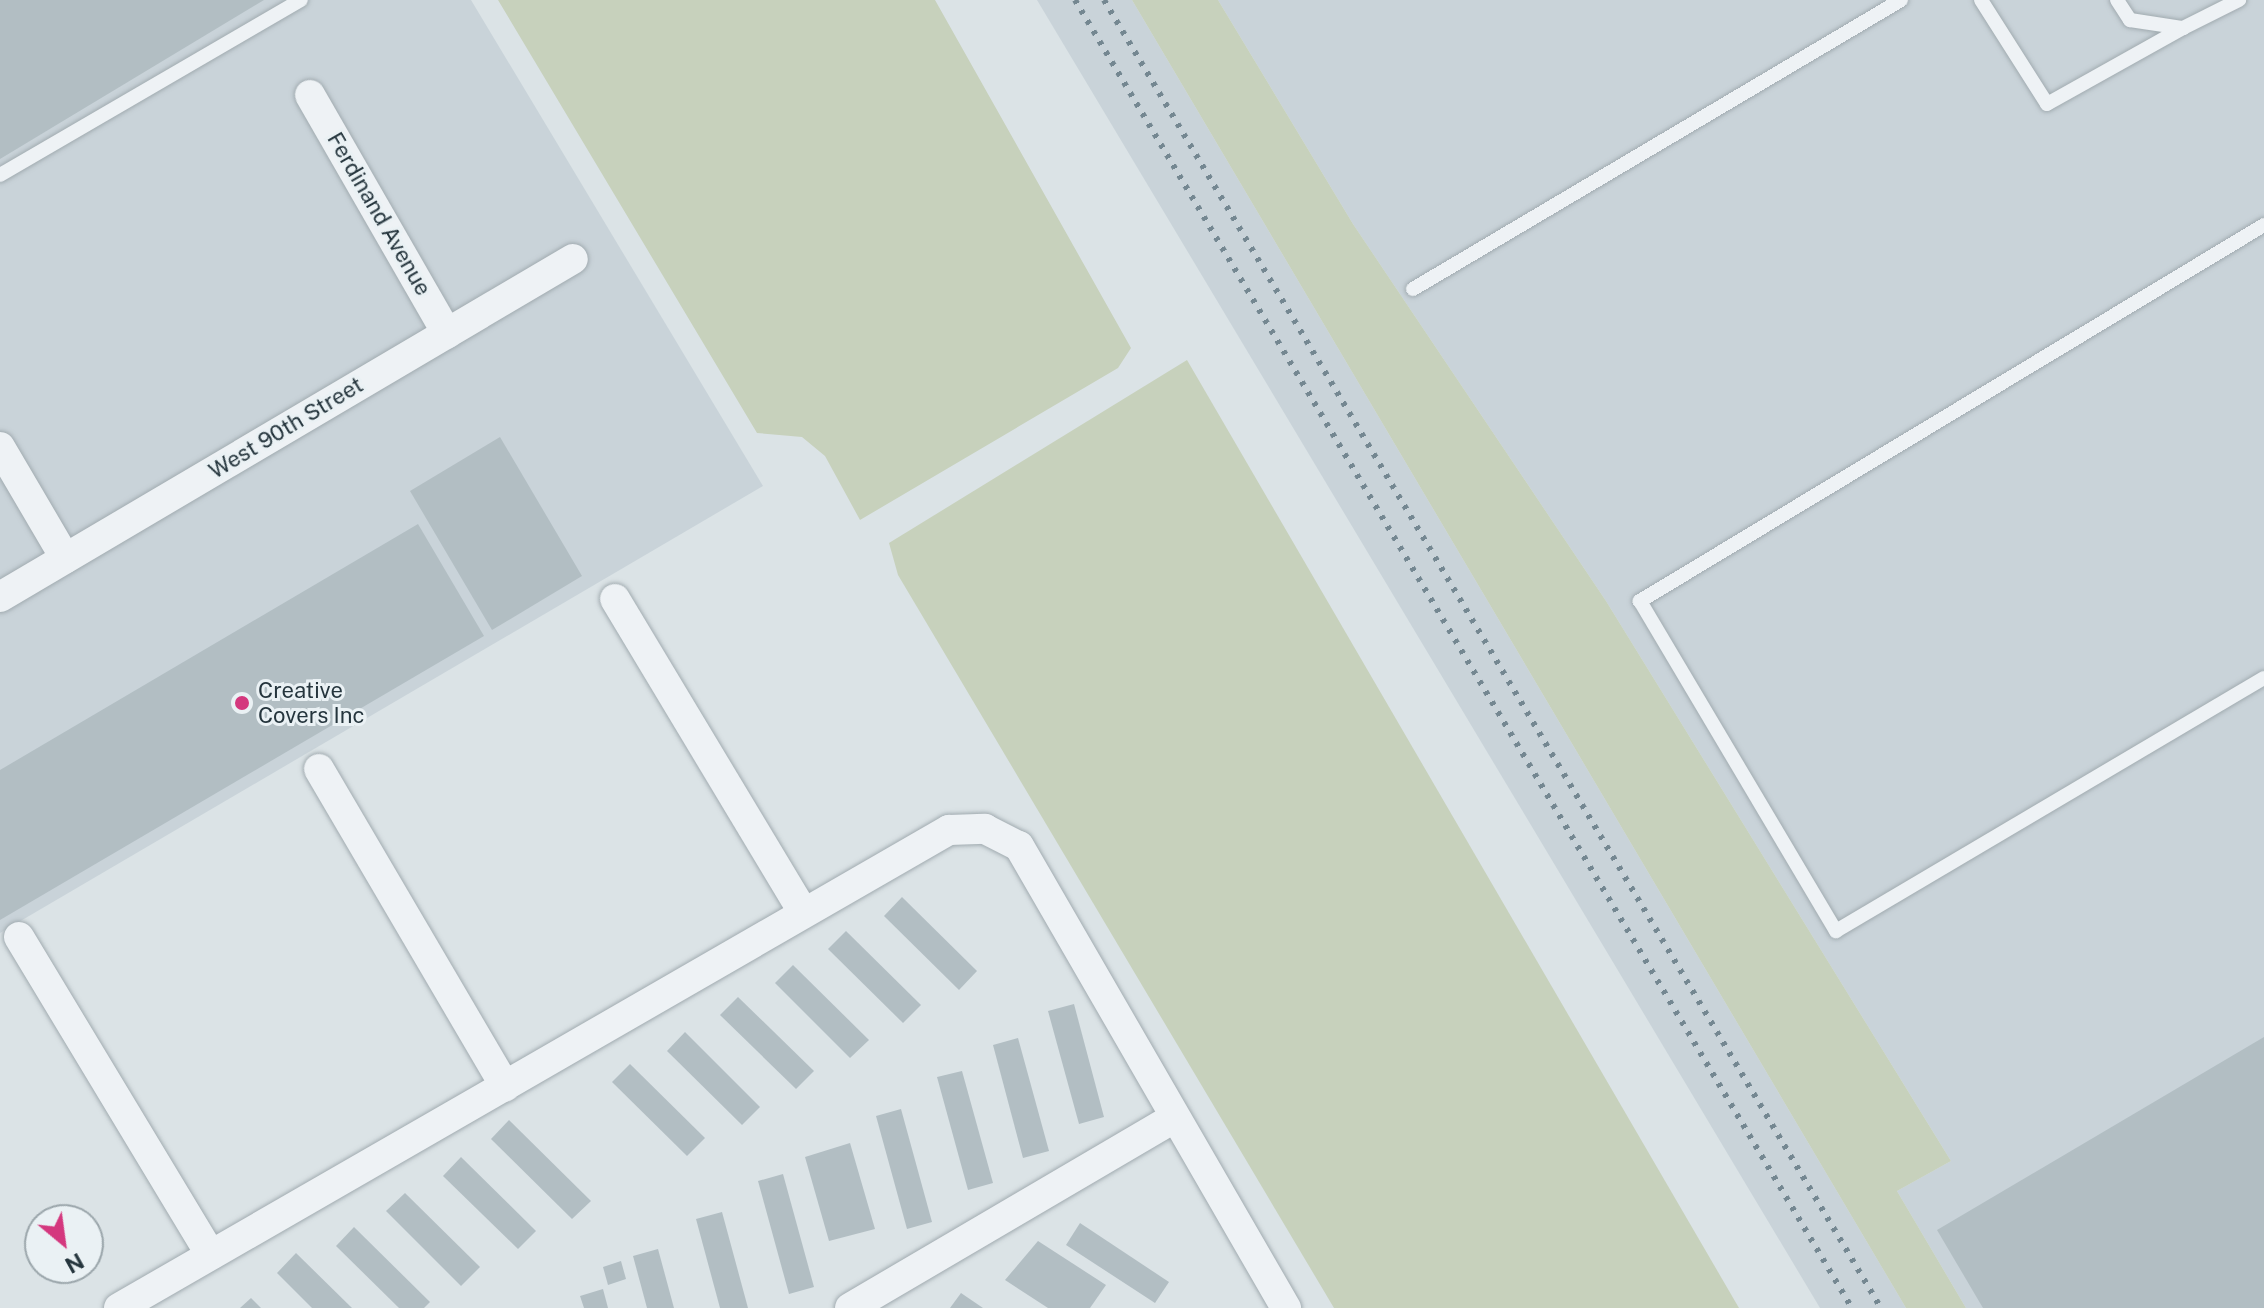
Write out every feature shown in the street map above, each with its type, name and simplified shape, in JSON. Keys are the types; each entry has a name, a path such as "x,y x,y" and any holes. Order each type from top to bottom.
{"street":[{"name":"Ferdinand Avenue","path":"310,95 447,333"},
{"name":"West 90th Street","path":"0,597 573,259"},
{"path":"0,447 65,558"},
{"path":"615,599 804,913"},
{"path":"319,769 505,1086"},
{"path":"119,1308 949,830 985,829 1019,846 1286,1308"},
{"path":"19,937 211,1255"},
{"path":"850,1308 1174,1118"}],"lane":[{"path":"0,175 301,0"},
{"path":"1413,289 1901,0"},
{"path":"1981,0 2047,104 2239,0"},
{"path":"2117,0 2130,20 2183,28"},
{"path":"2264,225 1640,601 1836,931 2264,678"}],"shaded area":[{"path":"0,0 471,0 763,486 0,933"},
{"path":"1037,0 1132,0 1906,1308 1820,1308"},
{"path":"1218,0 2264,0 2264,1308 1966,1308 1897,1191 1951,1161 1606,601 1353,224"}],"green space":[{"path":"498,0 935,0 1131,348 1118,368 860,520 825,456 802,437 757,433"},
{"path":"1132,0 1218,0 1353,224 1606,601 1951,1161 1897,1191 1966,1308 1906,1308"},
{"path":"1187,360 1739,1308 1334,1308 898,575 889,543"}],"building":[{"path":"0,0 264,0 0,159"},
{"path":"500,437 582,576 492,630 410,491"},
{"name":"Creative Covers Inc","path":"418,524 484,636 0,920 0,770"},
{"path":"902,897 977,971 959,990 884,916"},
{"path":"846,931 921,1005 903,1023 828,949"},
{"path":"793,965 869,1040 850,1058 775,983"},
{"path":"738,997 814,1071 796,1089 720,1015"},
{"path":"1074,1004 1104,1117 1079,1124 1048,1011"},
{"path":"685,1032 760,1107 742,1125 667,1051"},
{"path":"2264,1037 2264,1308 1983,1308 1937,1230"},
{"path":"1018,1038 1049,1151 1023,1158 993,1045"},
{"path":"630,1064 705,1138 687,1156 612,1082"},
{"path":"962,1071 993,1183 968,1190 937,1077"},
{"path":"901,1109 932,1222 907,1229 876,1116"},
{"path":"509,1120 591,1201 572,1219 491,1139"},
{"path":"850,1143 875,1229 829,1241 805,1157"},
{"path":"461,1157 536,1231 518,1249 443,1176"},
{"path":"783,1174 814,1287 789,1294 758,1181"},
{"path":"405,1193 480,1267 461,1286 386,1211"},
{"path":"722,1212 748,1308 720,1308 696,1219"},
{"path":"1080,1223 1169,1282 1155,1303 1066,1245"},
{"path":"354,1227 430,1302 424,1308 399,1308 336,1246"},
{"path":"1038,1241 1106,1285 1090,1308 1048,1308 1005,1280"},
{"path":"658,1249 674,1308 647,1308 633,1256"},
{"path":"296,1253 352,1308 312,1308 277,1273"},
{"path":"621,1261 626,1279 608,1285 603,1267"},
{"path":"603,1289 608,1308 584,1308 580,1296"},
{"path":"961,1293 983,1308 950,1308"},
{"path":"251,1298 261,1308 240,1308"}],"railway":[{"path":"1075,0 1852,1308"},
{"path":"1104,0 1881,1308"}],"place":[{"name":"Creative Covers Inc","path":"242,703"}]}
